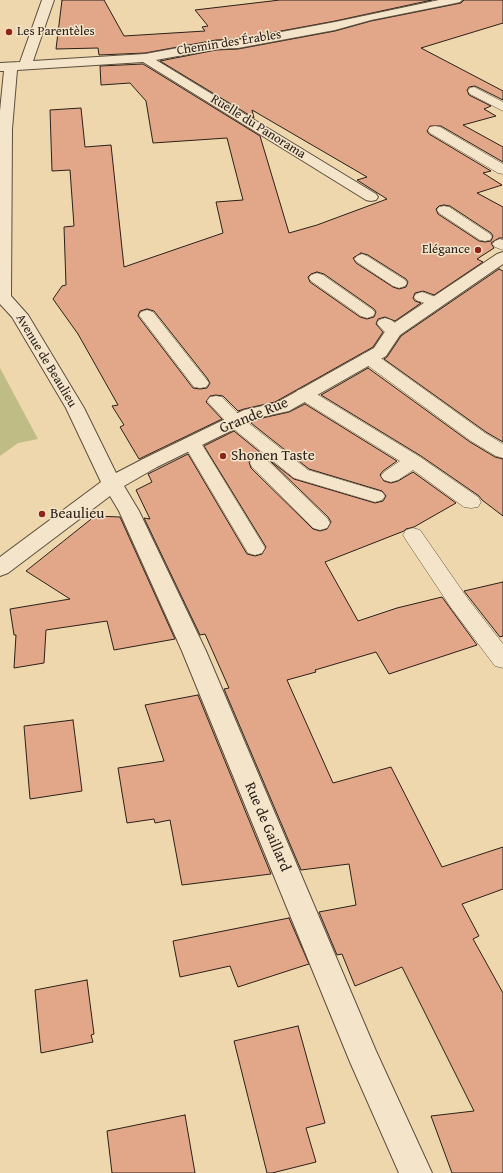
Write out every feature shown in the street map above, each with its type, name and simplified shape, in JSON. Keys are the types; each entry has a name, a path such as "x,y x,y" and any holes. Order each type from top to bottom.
{"street":[{"name":"Avenue de Beaulieu","path":"48,0 12,67 2,129 3,297 19,315 75,408 112,484"},
{"name":"Chemin des Érables","path":"12,67 145,58 216,44 238,44 335,26 371,17 456,0"},
{"name":"Ruelle du Panorama","path":"145,58 371,197"},
{"name":"Grande Rue","path":"0,568 112,484 251,414 282,407 380,352 389,327 502,249"},
{"name":"Rue de Gaillard","path":"112,484 129,512 194,651 365,1062 416,1173"}],"lane":[{"path":"474,91 503,107"},
{"path":"435,130 503,170"},
{"path":"444,210 485,237"},
{"path":"362,260 399,283"},
{"path":"317,278 367,313"},
{"path":"147,315 200,383"},
{"path":"369,358 478,437 503,452"},
{"path":"304,394 413,460 471,502"},
{"path":"216,402 238,441"},
{"path":"230,425 301,474 375,496"},
{"path":"192,443 255,548"},
{"path":"392,476 413,460"},
{"path":"259,463 320,523"},
{"path":"413,536 460,604 503,660"}],"shaded area":[{"path":"0,368 38,439 18,443 0,456"}],"building":[{"path":"62,0 104,0 124,36 205,31 202,27 208,26 195,10 280,0 432,0 335,21 238,39 216,40 145,53 99,55 98,48 56,49"},
{"path":"464,0 503,0 503,23 421,48 503,91 503,100 475,86 469,87 467,90 469,95 491,106 484,109 496,116 463,125 503,147 503,162 441,126 430,126 427,131 429,134 491,171 483,173 502,185 477,193 503,207 503,238 499,238 491,243 494,248 477,259 483,262 434,295 423,291 415,293 413,298 415,301 421,303 395,321 385,317 378,319 376,324 383,332 373,347 275,402 238,411 223,396 210,396 206,402 222,419 139,459 120,427 124,425 112,406 118,405 78,334 53,299 62,286 66,285 64,227 74,226 70,170 52,171 50,110 81,108 85,147 111,145 124,267 223,233 216,202 243,200 227,138 153,143 146,101 130,83 101,85 100,66 143,64 260,136 289,233 317,225 387,199 357,180 367,177 252,110 254,118 160,61 216,50 238,49 335,31 371,21 461,3","holes":["439,206 450,206 491,233 493,236 491,241 479,241 438,214 436,209","361,253 368,255 406,279 408,282 406,287 399,289 393,287 356,263 353,258","317,272 324,274 374,309 376,312 374,317 367,319 360,317 310,282 308,277","147,309 154,311 207,378 210,383 207,388 193,388 138,316 140,311"]},
{"path":"499,269 503,271 503,442 486,432 384,359 387,357 401,336"},
{"path":"368,368 470,442 495,457 503,459 503,516 479,496 421,456 321,395"},
{"path":"305,404 397,461 380,475 384,481 391,483 398,481 413,472 456,503 414,527 325,562 358,621 397,608 442,597 477,645 389,674 376,652 287,680 333,783 391,767 442,867 503,847 503,889 462,904 479,936 473,939 503,993 503,1173 452,1173 431,1116 474,1111 402,967 355,986 342,954 337,955 319,912 356,905 349,864 301,870 224,689 229,688 205,634 200,635 144,518 150,519 136,490 152,482 148,474 188,454 247,554 255,556 262,554 266,547 204,446 234,431 267,458 259,456 252,458 249,462 251,468 313,529 320,531 327,529 331,522 328,517 268,459 294,479 375,503 383,501 386,496 382,491 309,469 251,423 258,419 289,412"},
{"path":"95,516 120,517 175,639 114,650 107,621 46,630 44,663 14,668 16,635 14,635 10,609 70,599 26,571"},
{"path":"503,582 503,636 500,637 464,591"},
{"path":"198,695 271,874 182,885 170,820 155,823 154,819 127,823 118,768 164,761 145,705"},
{"path":"73,720 82,791 30,799 24,726"},
{"path":"289,918 309,964 238,987 230,966 180,977 173,941"},
{"path":"87,980 94,1034 91,1035 93,1042 41,1053 35,990"},
{"path":"298,1026 325,1123 306,1128 316,1162 267,1173 234,1041"},
{"path":"185,1115 195,1173 112,1173 107,1131"}],"place":[{"name":"Les Parentèles","path":"9,32"},
{"name":"Elégance","path":"478,250"},
{"name":"Shonen Taste","path":"223,456"},
{"name":"Beaulieu","path":"42,514"}]}
